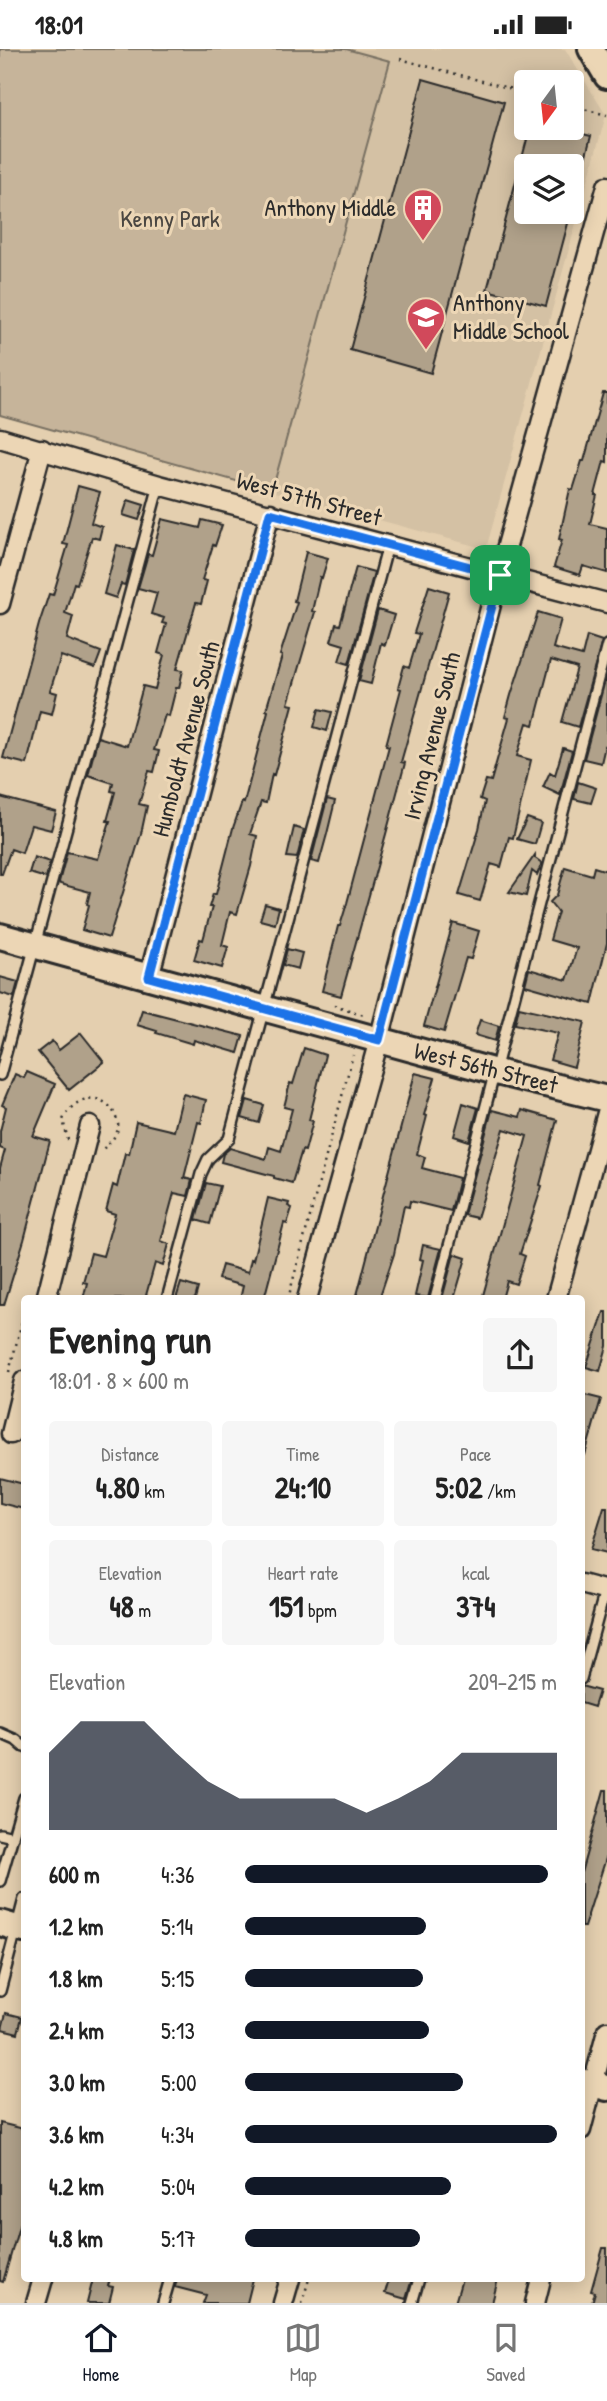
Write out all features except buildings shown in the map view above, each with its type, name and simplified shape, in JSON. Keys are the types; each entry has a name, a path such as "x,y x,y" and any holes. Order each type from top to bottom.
{"street":[{"path":"591,49 607,76"},
{"name":"Irving Avenue South","path":"308,1295 607,186"},
{"name":"West 57th Street","path":"0,438 159,485 607,603"},
{"path":"0,604 41,449"},
{"name":"Humboldt Avenue South","path":"149,977 270,513"},
{"name":"West 56th Street","path":"0,936 496,1072 607,1099"},
{"path":"557,1295 607,1113"},
{"path":"47,1295 90,1126"},
{"path":"12,1434 16,1380"},
{"path":"585,1585 606,1588"},
{"path":"585,2116 607,2031"},
{"path":"36,2303 42,2282"},
{"path":"283,2303 289,2282"},
{"path":"535,2303 540,2282"}],"lane":[{"path":"0,1075 159,485"},
{"path":"168,1295 201,1174 208,1159 229,1139 388,545"},
{"path":"436,1295 607,645"},
{"path":"585,1664 606,1588"},
{"path":"0,1733 16,1739 21,1744"},
{"path":"0,1881 21,1809"},
{"path":"0,1834 13,1837"},
{"path":"0,1991 21,1907"},
{"path":"163,2303 169,2282"},
{"path":"412,2303 418,2282"}],"path":[{"path":"400,59 514,90"},
{"path":"584,109 607,115"},
{"path":"289,1295 355,1049"},
{"path":"16,1380 21,1339"},
{"path":"302,2303 308,2282"}],"shaded area":[{"name":"Anthony Middle School","path":"346,49 565,49 578,70 514,70 514,140 584,140 584,80 606,115 584,195 584,154 514,154 514,224 576,224 486,549 272,491 390,61"}],"green space":[{"name":"Kenny Park","path":"0,49 346,49 390,61 272,491 0,415"}],"place":[{"name":"Anthony Middle","path":"423,242"},
{"name":"Anthony Middle School","path":"426,351"}],"route":[{"path":"270,513 500,575 379,1040 149,977 270,513"}]}
